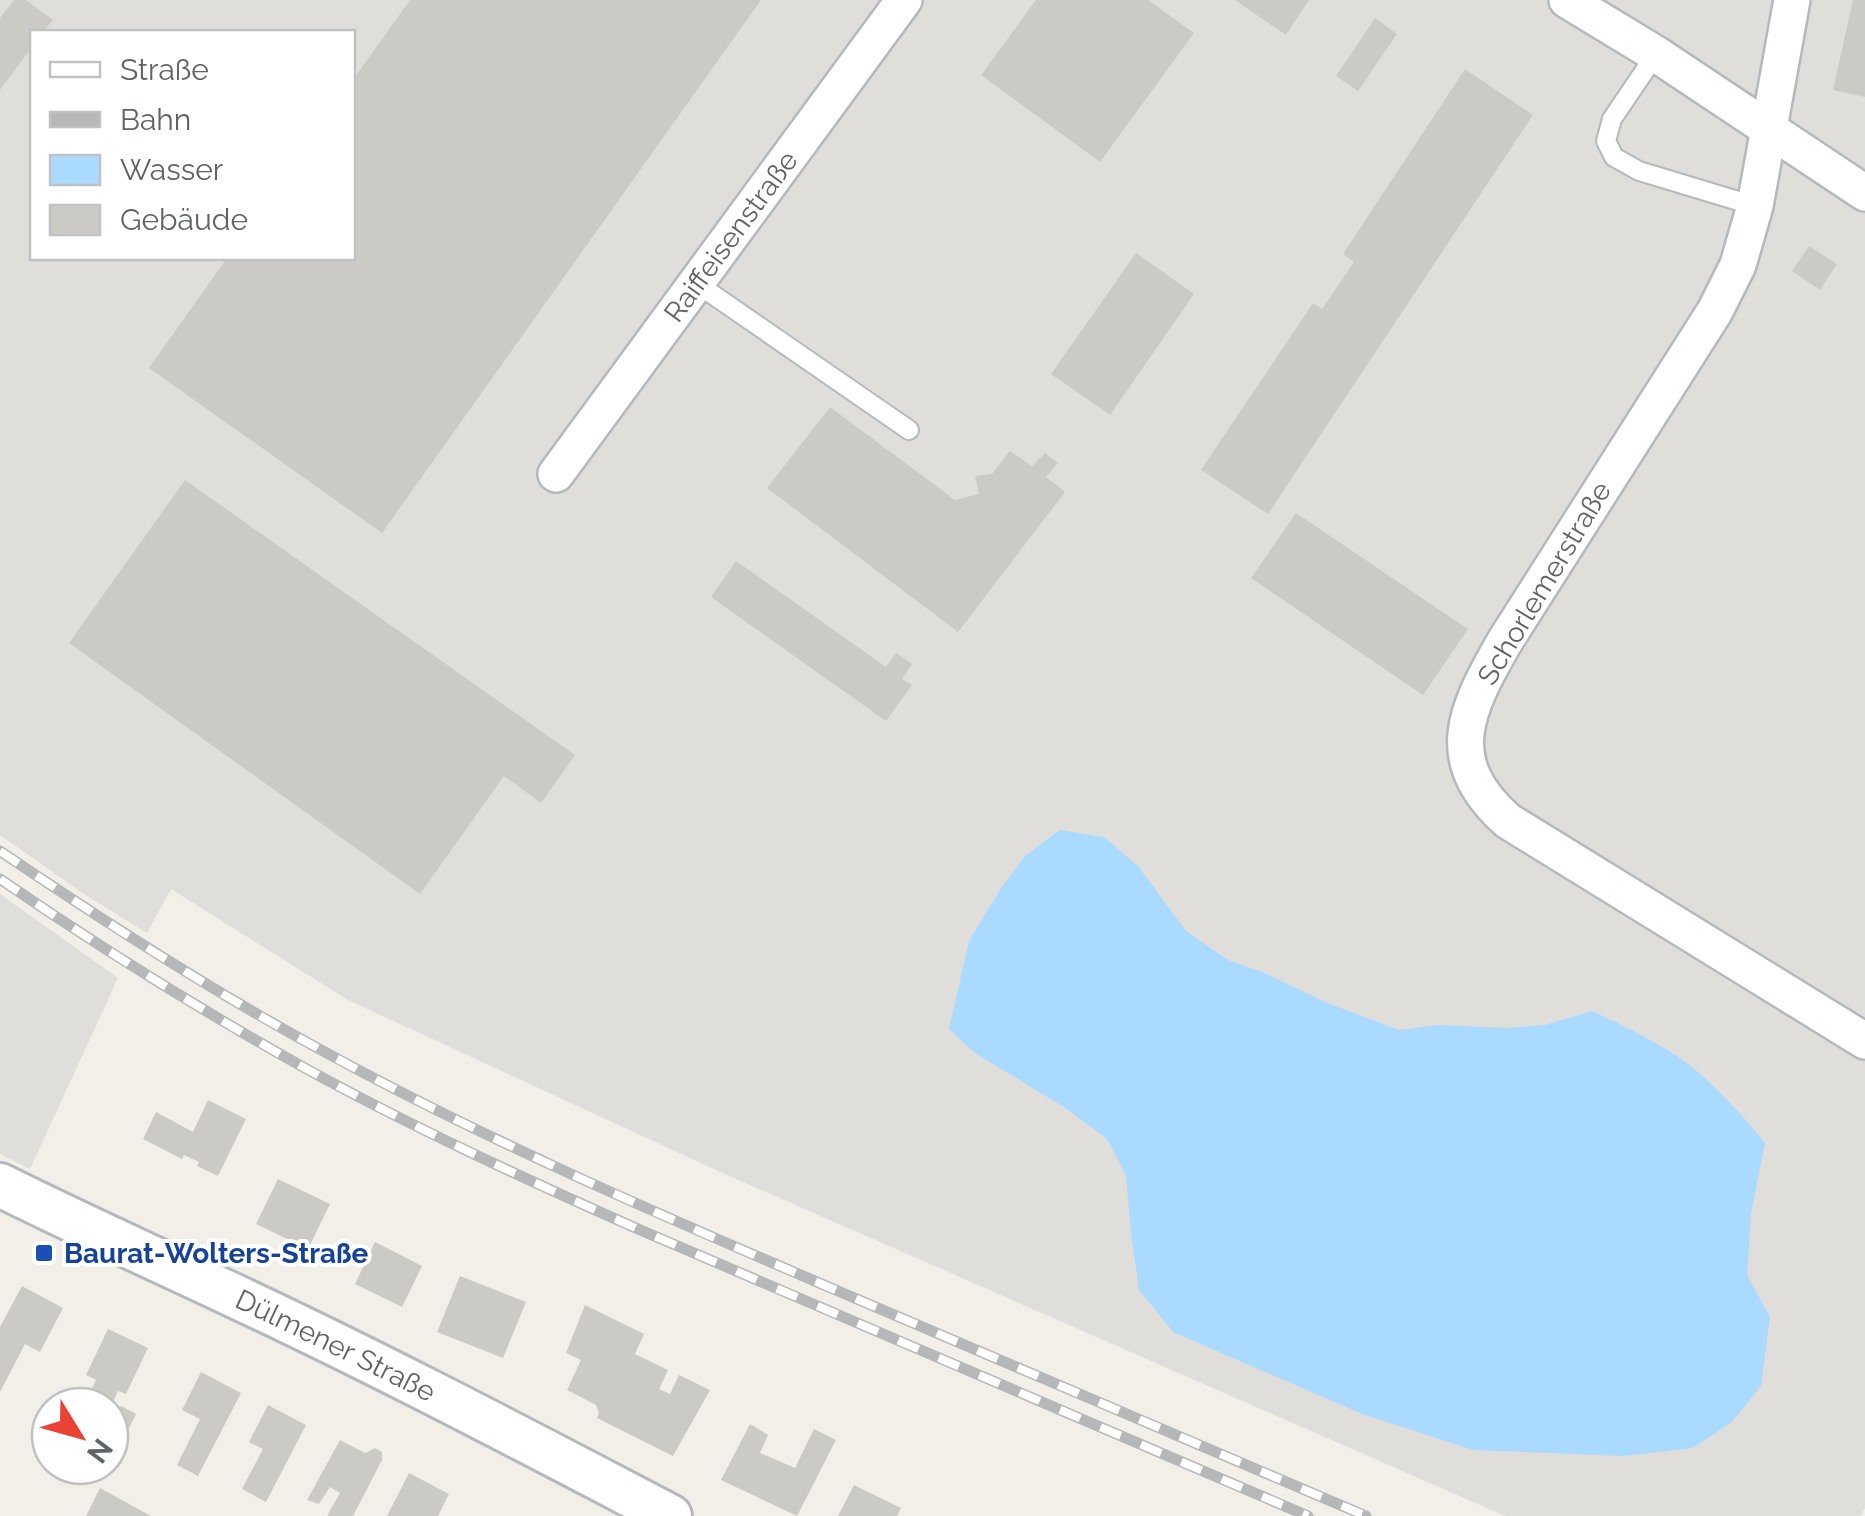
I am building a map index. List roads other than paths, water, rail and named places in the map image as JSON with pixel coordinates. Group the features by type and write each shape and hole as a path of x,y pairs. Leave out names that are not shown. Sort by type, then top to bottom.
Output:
{"street":[{"name":"Raiffeisenstraße","path":"556,474 904,0"},
{"path":"1567,0 1656,54 1865,193"},
{"name":"Schorlemerstraße","path":"1792,0 1755,206 1738,266 1715,311 1505,641 1480,685 1464,736 1469,768 1476,783 1508,821 1865,1041"},
{"name":"Dülmener Straße","path":"0,1185 241,1299 670,1516"}],"lane":[{"path":"1656,54 1612,120 1606,141 1614,157 1639,170 1755,206"},
{"path":"696,283 909,430"}],"water":[{"path":"1060,830 1104,837 1138,866 1186,931 1228,960 1325,1002 1399,1030 1438,1025 1545,1025 1592,1011 1654,1042 1699,1073 1765,1143 1751,1213 1747,1275 1770,1317 1761,1386 1732,1422 1693,1448 1623,1456 1473,1450 1362,1414 1173,1332 1139,1290 1126,1175 1107,1139 1064,1107 975,1053 949,1029 969,941 1026,855"}],"railway":[{"path":"0,851 232,999 439,1111 700,1231 1366,1516"},
{"path":"0,879 226,1023 303,1067 511,1172 1308,1516"}],"place":[{"name":"Baurat-Wolters-Straße","path":"44,1253"}]}
